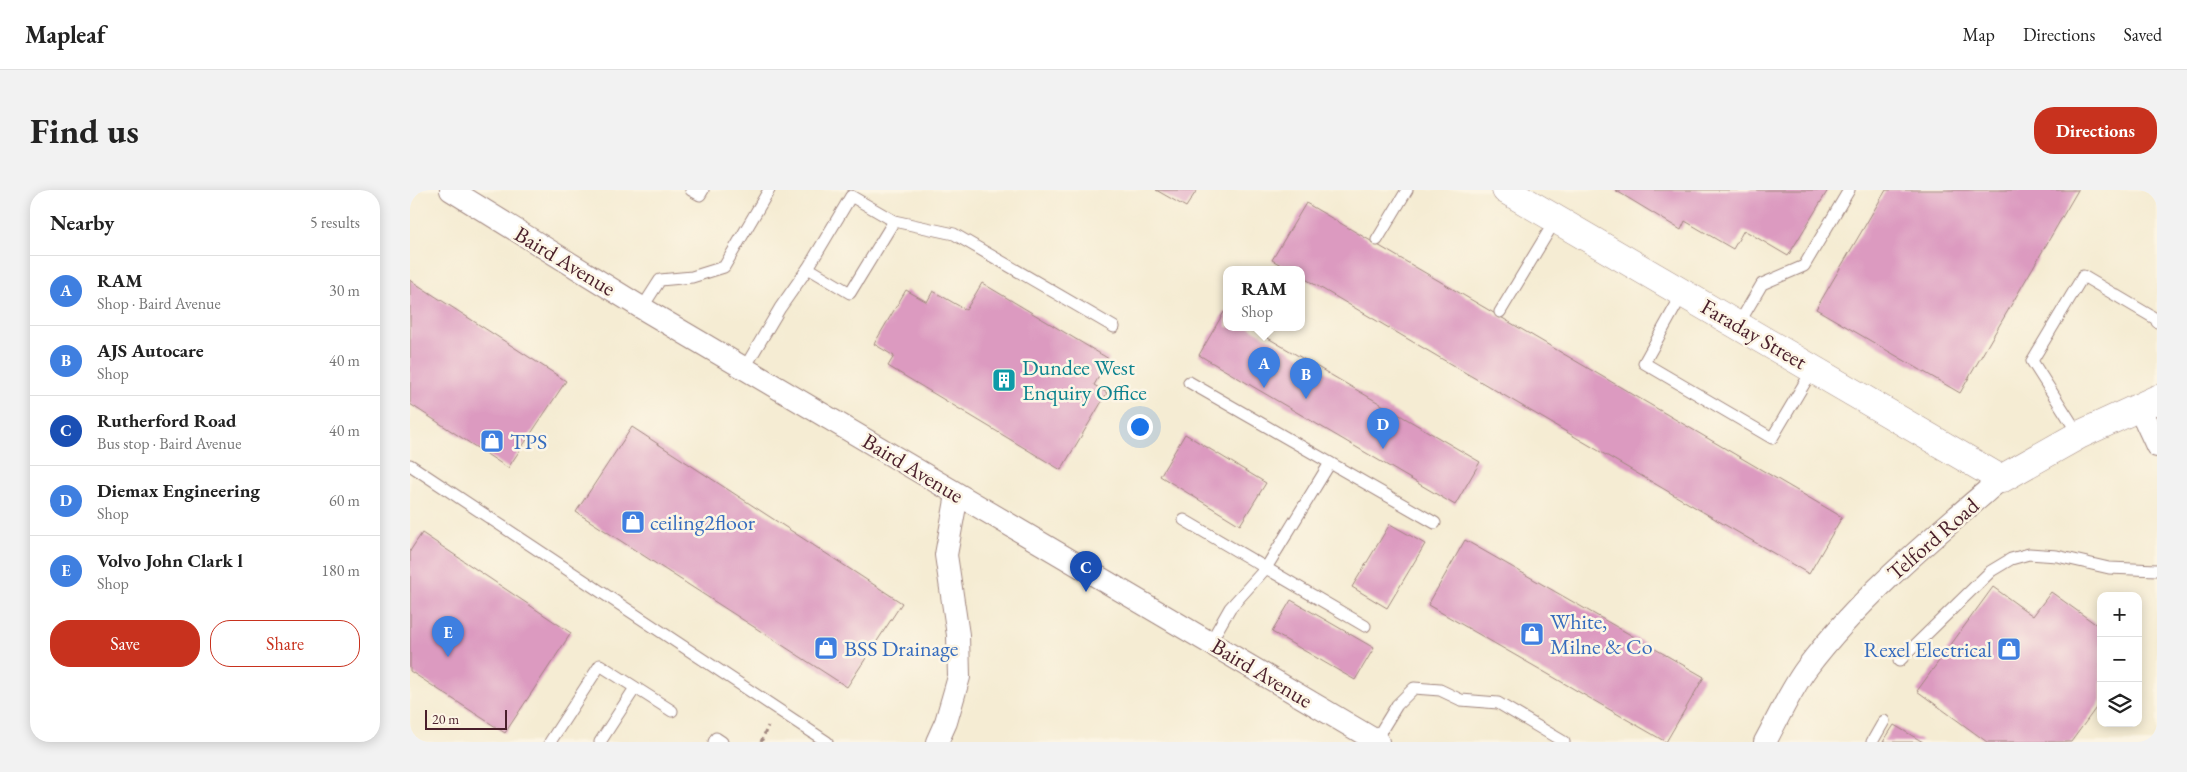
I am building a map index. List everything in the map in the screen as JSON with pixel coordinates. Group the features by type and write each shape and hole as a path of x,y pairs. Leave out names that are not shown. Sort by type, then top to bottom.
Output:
{"street":[{"name":"Baird Avenue","path":"451,190 744,369 1377,741"},
{"name":"Faraday Street","path":"1506,190 2001,479"},
{"name":"Telford Road","path":"1765,742 1805,671 1847,619 1898,567 2001,479 2078,435 2148,403"},
{"path":"2148,403 2157,446"},
{"path":"937,742 946,722 959,677 958,635 946,555 957,495"}],"lane":[{"path":"691,190 700,195 703,190"},
{"path":"642,308 660,280 692,277 724,266 769,190"},
{"path":"1376,240 1407,190"},
{"path":"1738,325 1762,284 1804,266 1849,190"},
{"path":"744,369 851,196 894,221 954,234 1114,327"},
{"path":"1500,312 1556,219"},
{"path":"808,268 850,293 894,221"},
{"path":"2078,435 2032,361 2083,276 2156,319 2157,322"},
{"path":"1683,293 1644,363 1772,438 1813,368"},
{"path":"1190,382 1435,523"},
{"path":"1210,643 1230,608 1266,568 1330,463"},
{"path":"410,465 827,742"},
{"path":"1184,520 1365,626"},
{"path":"1899,661 1992,571 2011,559 2029,554 2057,556 2109,568 2157,570"},
{"path":"550,742 600,665 672,711"},
{"path":"600,742 635,688"},
{"path":"1377,741 1397,705 1414,688 1440,690 1461,700 1498,703 1564,742"},
{"path":"1872,742 1884,721"},
{"path":"714,742 716,738 722,742"}],"building":[{"path":"1156,190 1197,190 1186,207"},
{"path":"1615,190 1828,190 1788,256 1744,230 1733,249 1685,221 1681,230"},
{"path":"1886,190 2078,190 1960,393 1816,309"},
{"path":"1306,203 1842,517 1809,574 1305,279 1305,266 1283,266 1272,260"},
{"path":"410,280 566,381 508,468 410,404"},
{"name":"Dundee West Enquiry Office","path":"982,283 1109,359 1094,385 1107,393 1061,470 888,366 894,356 874,344 906,290 927,302 933,291 966,310"},
{"path":"1223,314 1223,331 1256,331 1480,462 1455,505 1199,355"},
{"path":"632,427 902,603 847,687 576,512"},
{"path":"1185,434 1266,483 1240,525 1160,476"},
{"path":"1390,524 1425,544 1387,608 1352,587"},
{"path":"422,533 571,633 505,733 410,671 410,551"},
{"path":"1465,540 1704,677 1666,742 1428,605"},
{"path":"1993,587 2033,616 2051,592 2097,625 2097,706 2071,742 1987,742 1917,691"},
{"path":"1291,600 1374,648 1355,680 1272,632"},
{"path":"1894,725 1923,742 1883,742"}],"place":[{"name":"Dundee West Enquiry Office","path":"1004,380"},
{"name":"RAM","path":"1264,388"},
{"name":"AJS Autocare","path":"1306,399"},
{"name":"TPS","path":"492,441"},
{"name":"Diemax Engineering","path":"1383,449"},
{"name":"ceiling2floor","path":"633,522"},
{"name":"Rutherford Road","path":"1086,592"},
{"name":"White, Milne & Co","path":"1532,634"},
{"name":"BSS Drainage","path":"826,648"},
{"name":"Rexel Electrical","path":"2009,649"},
{"name":"Volvo John Clark l","path":"448,657"}]}
